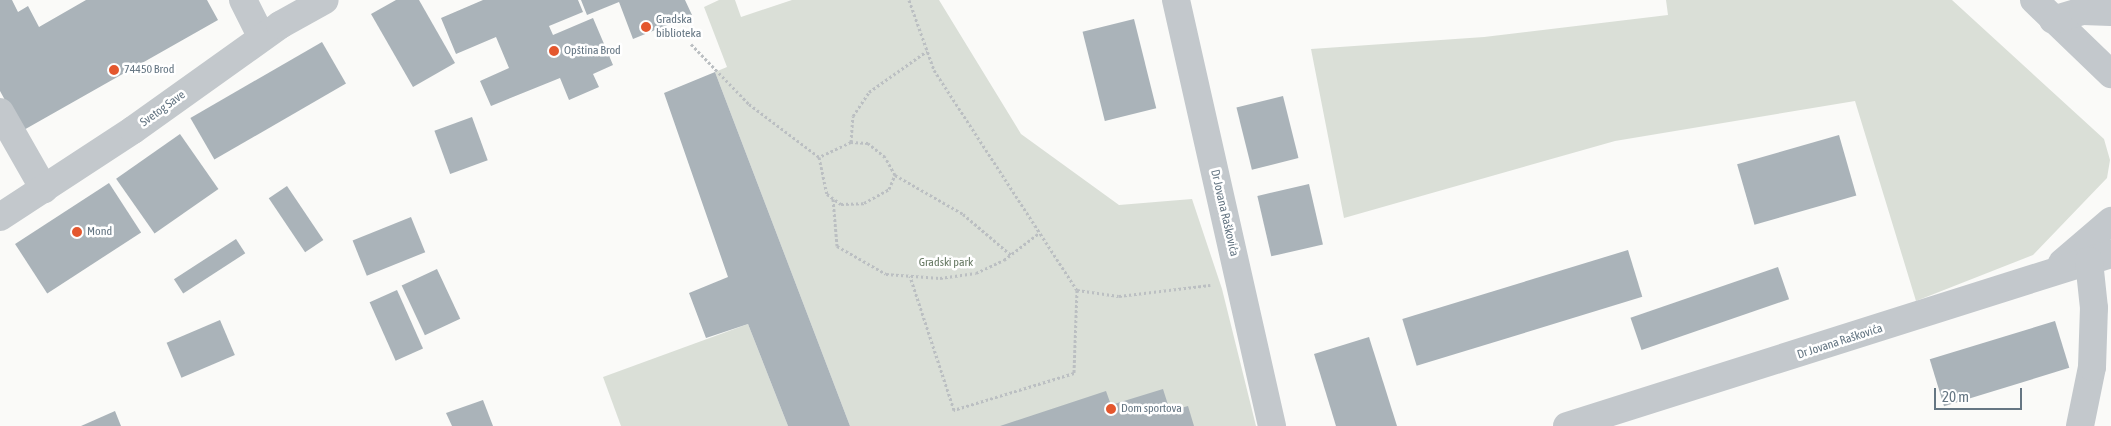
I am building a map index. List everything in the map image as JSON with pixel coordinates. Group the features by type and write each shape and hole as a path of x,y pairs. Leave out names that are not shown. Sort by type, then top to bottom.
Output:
{"street":[{"path":"243,0 262,38"},
{"name":"Svetog Save","path":"0,217 262,38 326,0"},
{"name":"Dr Jovana Raškovića","path":"1176,0 1272,426"},
{"path":"2034,0 2111,74"},
{"path":"2053,20 2084,11 2111,12"},
{"path":"0,112 44,188"},
{"path":"2049,273 2111,221"},
{"path":"2080,426 2092,367 2094,308 2100,258"},
{"name":"Dr Jovana Raškovića","path":"1567,426 1835,344 2100,258"}],"path":[{"path":"908,0 934,70 1077,290 1074,373 954,410 910,276"},
{"path":"690,44 749,104 819,157 821,179 833,199 840,204 864,203 889,189 896,175"},
{"path":"851,142 853,116 869,92 927,51"},
{"path":"819,157 851,142 868,143 885,157 896,175 962,214 1011,255"},
{"path":"833,199 837,246 886,274 940,278 976,272 1011,255 1039,233"},
{"path":"1077,290 1119,296 1240,281"}],"green space":[{"name":"Gradski park","path":"719,0 735,0 741,17 792,0 939,0 1021,134 1119,205 1192,199 1222,289 1256,426 850,426 715,72 727,67 704,7"},
{"path":"1666,0 1952,0 2104,139 2110,160 2107,178 2033,255 1916,301 1855,101 1615,141 1344,218 1311,49 1484,37 1668,15"},
{"path":"748,324 788,426 621,426 603,377"}],"building":[{"path":"0,0 12,0 18,12 28,6 39,27 86,0 207,0 218,20 22,131 0,91"},
{"path":"396,0 419,0 455,63 413,87 371,14"},
{"name":"Opština Brod","path":"483,0 578,0 583,12 549,26 553,35 593,18 613,65 593,74 599,87 569,100 560,78 491,106 480,81 509,68 496,37 456,54 441,18"},
{"name":"Gradska biblioteka","path":"581,0 685,0 692,15 633,39 619,2 587,15"},
{"path":"1134,19 1156,108 1105,121 1083,32"},
{"path":"322,42 346,84 214,160 190,118"},
{"path":"715,72 850,426 788,426 748,324 706,338 689,293 728,277 664,93"},
{"path":"1283,96 1298,158 1252,170 1236,108"},
{"path":"472,117 488,160 450,174 434,131"},
{"path":"180,134 218,189 155,234 116,179"},
{"path":"1839,135 1856,196 1754,225 1737,164"},
{"path":"109,183 141,232 47,293 15,244"},
{"path":"1309,184 1323,244 1271,256 1257,196"},
{"path":"287,186 323,240 305,252 269,198"},
{"path":"411,217 425,252 367,276 353,241"},
{"path":"236,239 245,253 183,294 174,279"},
{"path":"1628,250 1642,297 1417,366 1402,319"},
{"path":"1778,267 1789,299 1642,350 1630,318"},
{"path":"437,269 460,319 425,335 402,285"},
{"path":"397,290 423,348 396,361 370,302"},
{"path":"220,320 235,355 181,378 167,343"},
{"path":"2055,321 2069,368 1944,406 1930,359"},
{"path":"1369,337 1397,426 1336,426 1314,354"},
{"name":"Dom sportova","path":"1163,389 1170,411 1188,406 1194,426 1000,426 1106,391 1111,405"},
{"path":"483,400 493,426 452,426 446,413"},
{"path":"115,411 121,426 81,426"}],"place":[{"name":"Gradska biblioteka","path":"646,27"},
{"name":"Opština Brod","path":"554,51"},
{"name":"74450 Brod","path":"114,70"},
{"name":"Mond","path":"77,232"},
{"name":"Dom sportova","path":"1111,409"}]}
